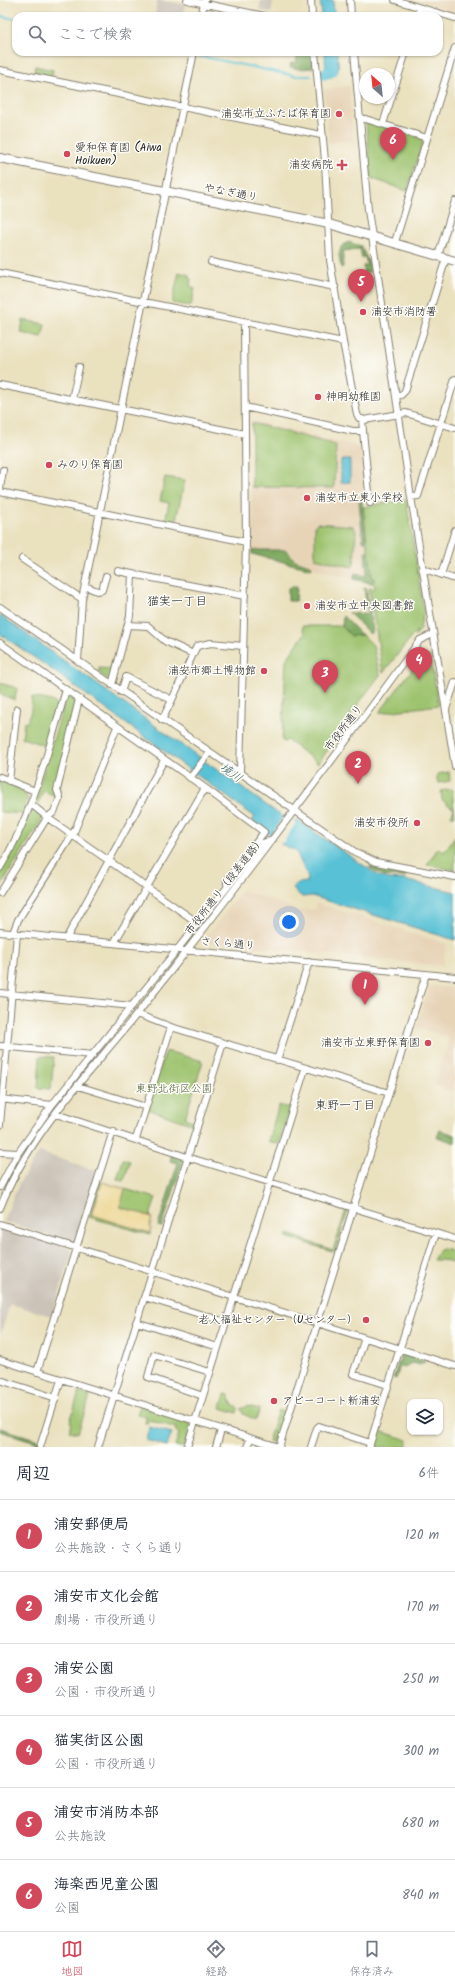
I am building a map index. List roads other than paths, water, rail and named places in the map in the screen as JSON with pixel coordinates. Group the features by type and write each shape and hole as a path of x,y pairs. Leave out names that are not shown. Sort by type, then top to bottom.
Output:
{"main road":[{"name":"やなぎ通り","path":"0,158 329,224 395,242 455,261"}],"street":[{"path":"187,0 204,2 247,12"},
{"path":"311,0 312,12"},
{"path":"350,0 351,12"},
{"path":"395,0 434,12"},
{"path":"202,12 204,2"},
{"path":"418,12 420,8"},
{"path":"443,15 455,18"},
{"path":"395,242 455,48"},
{"path":"78,661 82,599 193,56"},
{"path":"315,56 329,224 330,260 343,342 357,414 362,419 370,503"},
{"path":"354,56 371,235 411,497 424,569 433,634 455,766"},
{"path":"383,124 405,56"},
{"path":"0,70 321,135"},
{"path":"359,117 427,138"},
{"path":"438,256 455,201"},
{"path":"396,396 400,396 405,391 446,258"},
{"path":"211,262 335,287"},
{"path":"0,273 343,342"},
{"path":"240,772 246,542 244,323"},
{"path":"72,399 79,367"},
{"path":"411,497 418,496 455,380"},
{"path":"0,385 245,434"},
{"path":"245,406 353,431 363,431"},
{"path":"362,419 371,419 406,413 455,428"},
{"path":"0,489 4,470"},
{"path":"0,492 246,542"},
{"path":"441,574 455,530"},
{"path":"22,559 82,599"},
{"path":"424,569 455,579"},
{"path":"118,570 245,596"},
{"path":"112,685 130,616 132,574"},
{"path":"85,586 99,591 103,588 107,580"},
{"path":"0,607 162,720 208,755 240,772 366,858 376,862 455,877"},
{"path":"128,625 148,626 165,641 193,654"},
{"name":"市役所通り","path":"275,838 420,640 433,634"},
{"path":"0,643 164,760 192,776 205,788 264,832 227,881 227,887"},
{"path":"162,720 197,646 211,643 243,646"},
{"path":"121,692 126,677 172,700"},
{"path":"446,711 455,682"},
{"path":"0,868 12,848 36,791 66,690"},
{"path":"0,893 47,818 54,812 60,798 57,790 79,699"},
{"path":"9,781 17,709"},
{"path":"448,722 455,725"},
{"path":"0,1125 1,1099 12,994 15,934 18,920 74,832 117,727"},
{"path":"192,776 208,755"},
{"path":"66,939 164,760"},
{"path":"0,777 36,791"},
{"path":"114,943 205,788"},
{"path":"31,804 47,818 198,923"},
{"name":"市役所通り（段差道路）","path":"0,1186 18,1153 52,1105 263,843 275,838"},
{"name":"市役所通り（段差道路）","path":"0,1208 16,1174 38,1138 275,838"},
{"name":"さくら通り","path":"0,932 455,976"},
{"path":"277,1060 309,962"},
{"path":"0,1360 279,1447 426,974"},
{"path":"0,993 132,1006"},
{"path":"137,1014 171,1027 389,1093"},
{"path":"136,1139 171,1027"},
{"path":"98,1447 223,1043"},
{"path":"0,1046 93,1055"},
{"path":"187,1447 305,1068"},
{"path":"78,1086 146,1107"},
{"path":"1,1099 52,1105"},
{"path":"56,1114 188,1157 455,1239"},
{"path":"37,1372 112,1132"},
{"path":"0,1152 18,1153"},
{"path":"0,1224 455,1366"},
{"path":"310,1447 319,1426 369,1445 436,1233"},
{"path":"144,1297 226,1322"},
{"path":"136,1322 218,1347"},
{"path":"365,1338 353,1374 388,1385"},
{"path":"203,1396 148,1377 154,1354 210,1372"},
{"path":"0,1380 56,1398"},
{"path":"40,1447 61,1380"},
{"path":"216,1447 221,1430"},
{"path":"247,1447 250,1439"}],"water":[{"path":"320,0 333,0 334,12 322,12"},
{"path":"325,56 337,56 337,72 335,75 326,78"},
{"path":"341,460 350,460 350,482 341,483"},
{"path":"0,615 283,817 280,821 290,829 290,825 295,820 300,822 379,876 389,879 404,880 455,892 455,940 312,896 302,897 292,888 298,883 307,882 308,878 296,851 281,844 285,838 274,830 271,835 252,820 255,817 0,634"},
{"path":"149,1427 172,1433 167,1446 146,1440"}],"waterway":[{"path":"0,16 12,18"},
{"path":"198,56 296,76 311,76"},
{"path":"324,74 332,71 331,56"}],"place":[{"name":"浦安市立ふたば保育園","path":"339,114"},
{"name":"愛和保育園 (Aiwa Hoikuen)","path":"67,154"},
{"name":"海楽西児童公園","path":"393,160"},
{"name":"浦安病院","path":"342,165"},
{"name":"浦安市消防本部","path":"361,302"},
{"name":"浦安市消防署","path":"363,312"},
{"name":"神明幼稚園","path":"318,397"},
{"name":"みのり保育園","path":"49,465"},
{"name":"浦安市立東小学校","path":"307,498"},
{"name":"浦安市立中央図書館","path":"307,606"},
{"name":"浦安市郷土博物館","path":"264,671"},
{"name":"猫実街区公園","path":"419,680"},
{"name":"浦安公園","path":"325,693"},
{"name":"浦安市文化会館","path":"358,784"},
{"name":"浦安市役所","path":"417,823"},
{"name":"浦安郵便局","path":"365,1005"},
{"name":"浦安市立東野保育園","path":"428,1043"},
{"name":"老人福祉センター（Uセンター）","path":"366,1320"},
{"name":"アビーコート新浦安","path":"274,1401"}],"district":[{"name":"猫実一丁目","path":"177,601"},
{"name":"東野一丁目","path":"345,1105"}],"water label":[{"name":"境川","path":"231,773"}],"park label":[{"name":"東野北街区公園","path":"174,1089"}]}
